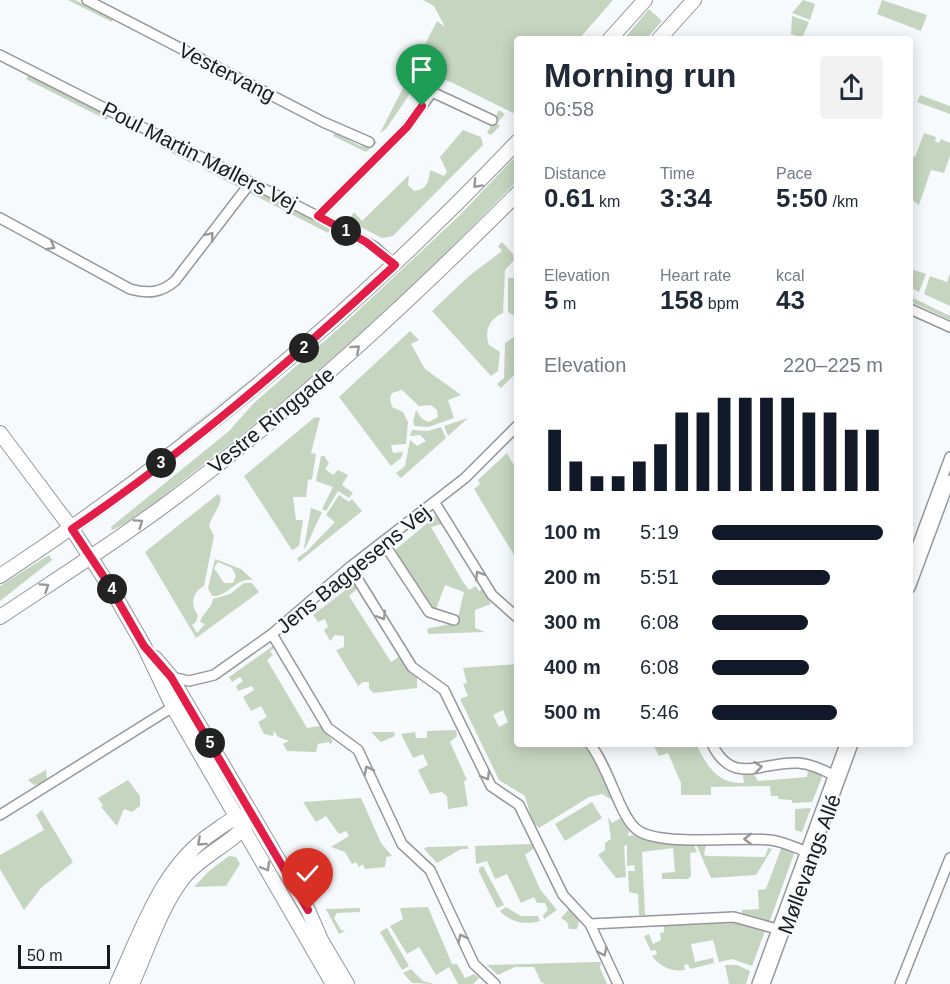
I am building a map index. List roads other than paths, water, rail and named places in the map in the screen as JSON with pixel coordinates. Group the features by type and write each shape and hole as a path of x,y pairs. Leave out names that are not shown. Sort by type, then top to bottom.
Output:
{"street":[{"name":"Vestervang","path":"87,0 323,122 369,142"},
{"path":"613,36 645,0"},
{"path":"662,36 694,0"},
{"name":"Poul Martin Møllers Vej","path":"0,55 318,216 366,242 395,265"},
{"path":"318,216 407,127 432,92 492,120"},
{"name":"Vestre Ringgade","path":"0,576 72,529 244,398 311,343 395,265 514,145"},
{"path":"0,218 130,289 152,293 162,290 175,280 251,182"},
{"name":"Vestre Ringgade","path":"0,617 168,502 303,395 420,290 514,197"},
{"path":"913,310 950,327"},
{"path":"0,433 91,556 179,704 252,816 308,910 321,940 347,984"},
{"name":"Jens Baggesens Vej","path":"171,677 189,681 206,679 272,634 350,567 465,478 514,433"},
{"path":"913,557 950,457"},
{"path":"913,580 950,480"},
{"path":"435,502 492,595 514,614"},
{"path":"383,542 429,612 454,620"},
{"path":"350,567 412,667 444,690 491,786 519,805 563,895 590,924 618,984"},
{"path":"272,634 328,728 358,750 402,844 430,870 474,964 495,984"},
{"path":"144,646 171,677 179,704 240,823 333,984"},
{"path":"0,814 179,704"},
{"path":"592,747 600,757 633,826 643,835 662,838 774,840 805,851"},
{"path":"714,747 719,758 729,767 741,770 797,763 813,765 833,775"},
{"name":"Møllevangs Allé","path":"757,984 844,747"},
{"name":"Møllevangs Allé","path":"765,984 852,747"},
{"path":"117,984 167,877 209,835 252,816"},
{"path":"132,984 184,877 240,823"},
{"path":"900,984 949,862"},
{"path":"590,924 734,917 777,929"}]}
